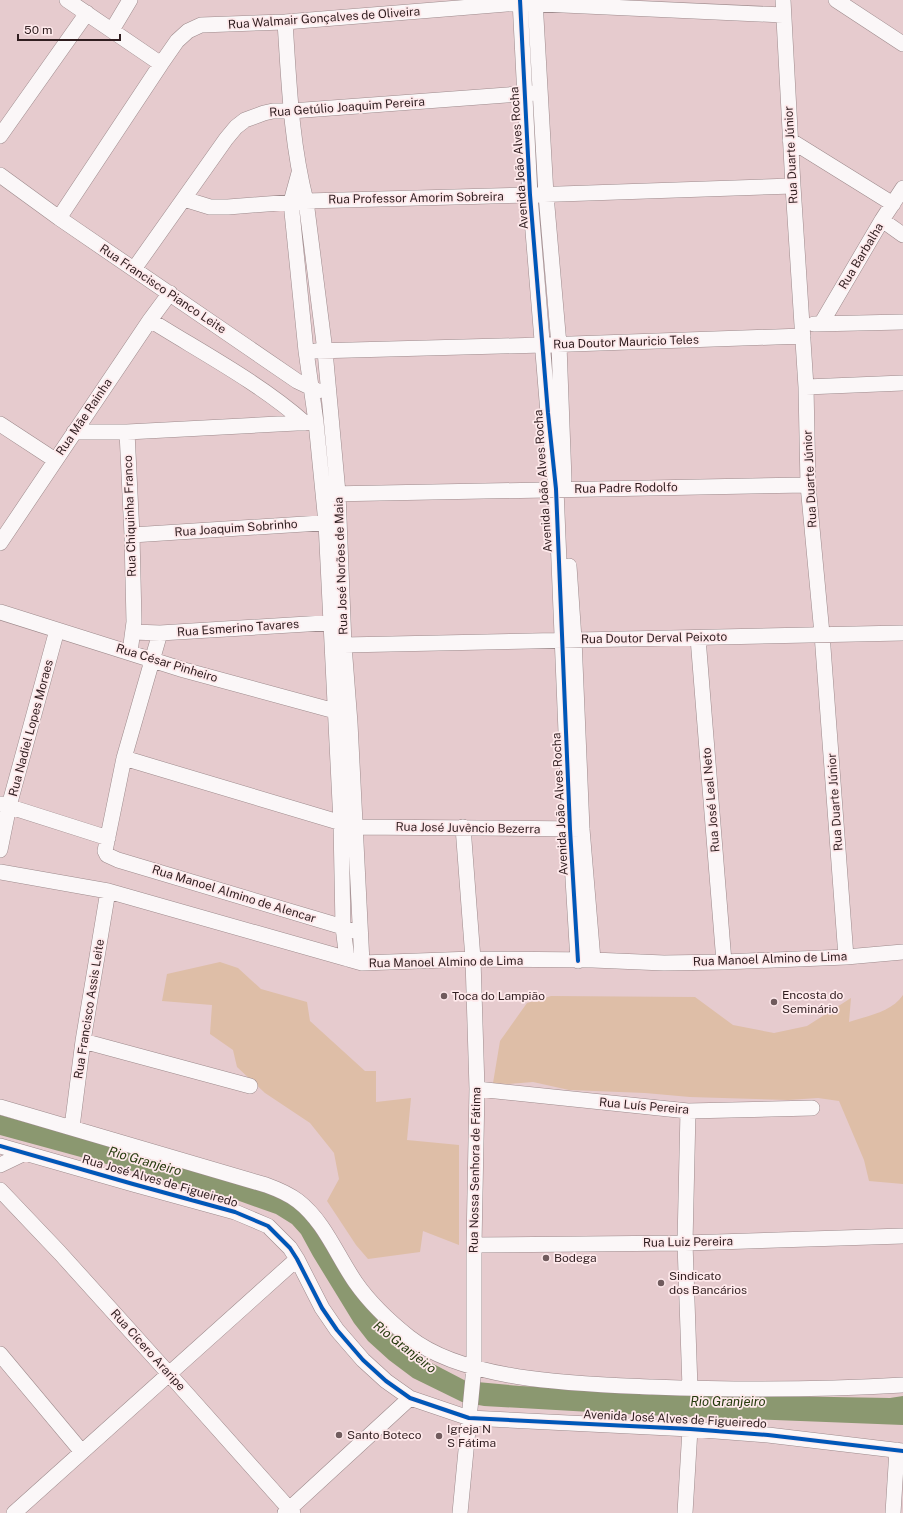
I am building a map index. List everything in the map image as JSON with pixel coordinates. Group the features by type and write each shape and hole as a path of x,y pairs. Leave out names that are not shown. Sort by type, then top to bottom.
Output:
{"street":[{"path":"67,0 161,64"},
{"path":"112,30 130,0"},
{"name":"Rua Duarte Júnior","path":"783,0 790,140 806,387 808,485 822,634 846,957"},
{"path":"836,0 903,44"},
{"name":"Rua Walmair Gonçalves de Oliveira","path":"59,218 177,41 188,31 201,25 285,22 528,2 783,15"},
{"name":"Avenida João Alves Rocha","path":"528,2 540,92 546,195 559,344 555,413"},
{"name":"Avenida João Alves Rocha","path":"528,2 524,93 530,195 543,345 555,413 568,640 576,829 586,960"},
{"path":"0,136 87,13"},
{"name":"Rua José Norões de Maia","path":"285,22 291,111 299,172 306,201 330,395 330,494 338,646 335,711 362,963"},
{"name":"Rua Getúlio Joaquim Pereira","path":"134,269 226,138 245,120 268,112 540,92"},
{"path":"790,140 893,204"},
{"name":"Rua José Norões de Maia","path":"299,172 291,202 311,389 311,422 330,494"},
{"name":"Rua Francisco Pianco Leite","path":"0,175 59,218 297,381 311,389 330,395"},
{"name":"Rua Professor Amorim Sobreira","path":"184,199 210,207 228,207 306,201 546,195 793,186"},
{"name":"Rua Barbalha","path":"821,324 882,220 903,188"},
{"path":"882,220 903,235"},
{"path":"538,279 553,280"},
{"name":"Rua Mãe Rainha","path":"0,543 150,320 170,293"},
{"path":"150,320 311,422"},
{"name":"Rua Doutor Mauricio Teles","path":"306,351 543,345 802,330 821,324 903,322"},
{"path":"806,387 903,383"},
{"path":"74,432 127,432 311,422"},
{"path":"0,424 55,460"},
{"name":"Rua Chiquinha Franco","path":"127,432 132,535 133,632 130,652"},
{"name":"Rua Padre Rodolfo","path":"330,494 808,485"},
{"name":"Rua Joaquim Sobrinho","path":"132,535 332,522"},
{"name":"Rua César Pinheiro","path":"0,612 152,660 335,711"},
{"name":"Rua Esmerino Tavares","path":"133,632 160,633 337,622"},
{"name":"Rua Nadiel Lopes Moraes","path":"0,850 5,805 57,630"},
{"path":"5,805 108,838 124,758 160,633"},
{"name":"Rua Doutor Derval Peixoto","path":"338,646 903,633"},
{"name":"Rua José Leal Neto","path":"698,638 724,962"},
{"name":"Rua José Norões de Maia","path":"338,646 350,723 344,927 347,959"},
{"path":"124,758 348,825"},
{"name":"Rua José Juvêncio Bezerra","path":"348,825 576,829"},
{"name":"Rua Nossa Senhora de Fátima","path":"460,1513 474,1372 474,1245 477,1089 473,959 463,828"},
{"name":"Rua Manoel Almino de Alencar","path":"108,838 105,851 107,855 344,927 360,936"},
{"name":"Rua Manoel Almino de Lima","path":"0,872 108,891 362,963 473,959 586,960 664,963 724,962 846,957 903,952"},
{"name":"Rua Francisco Assis Leite","path":"72,1127 83,1041 108,891"},
{"path":"83,1041 250,1086"},
{"name":"Rua Luís Pereira","path":"477,1089 688,1111 812,1108"},
{"path":"0,1107 266,1185 286,1194 298,1201 314,1217 356,1283 375,1306 392,1323 410,1338 428,1349 474,1372 602,1385 690,1388 841,1388 903,1385"},
{"path":"688,1111 685,1243 690,1388"},
{"name":"Rua José Alves de Figueiredo","path":"0,1146 242,1215 268,1226 290,1248 322,1308 344,1339 363,1360 386,1381 410,1398 469,1414"},
{"path":"0,1165 25,1153"},
{"name":"Rua Cícero Araripe","path":"0,1190 60,1253 170,1375 289,1512"},
{"name":"Rua Luiz Pereira","path":"474,1245 685,1243 903,1236"},
{"path":"14,1513 170,1375 297,1259"},
{"path":"0,1354 82,1452"},
{"path":"289,1512 410,1398"},
{"name":"Avenida José Alves de Figueiredo","path":"469,1414 776,1436 900,1451"},
{"path":"685,1513 690,1429"},
{"path":"892,1513 900,1451"}],"shaded area":[{"path":"220,962 238,968 261,989 307,1002 310,1021 365,1071 376,1071 376,1102 411,1098 407,1140 459,1145 459,1245 423,1231 420,1252 368,1259 356,1245 327,1201 339,1179 334,1153 310,1123 265,1093 237,1067 233,1050 210,1034 212,1005 162,1001 167,974"},
{"path":"903,995 903,1184 869,1181 864,1160 839,1101 818,1098 788,1100 690,1097 645,1093 569,1090 533,1082 507,1084 493,1083 500,1041 527,1003 551,996 695,997 733,1025 774,1033 807,1026 851,998 849,1022 879,1013 892,1006"}],"water":[{"name":"Rio Granjeiro","path":"0,1115 267,1191 297,1206 316,1225 358,1298 384,1327 420,1357 466,1381 520,1386 710,1395 890,1398 903,1396 903,1425 643,1415 484,1406 462,1402 413,1378 389,1360 368,1341 354,1323 301,1234 292,1224 276,1214 231,1198 0,1135"}],"cycle path":[{"path":"520,0 530,195 548,413 556,489 570,829 578,961"},
{"path":"0,1146 235,1212 268,1226 290,1248 322,1308 337,1330 363,1360 386,1381 410,1398 469,1418 690,1429 768,1435 903,1451"}],"place":[{"name":"Toca do Lampião","path":"444,996"},
{"name":"Encosta do Seminário","path":"774,1002"},
{"name":"Bodega","path":"546,1258"},
{"name":"Sindicato dos Bancários","path":"661,1283"},
{"name":"Santo Boteco","path":"339,1435"},
{"name":"Igreja N S Fátima","path":"439,1436"}]}
